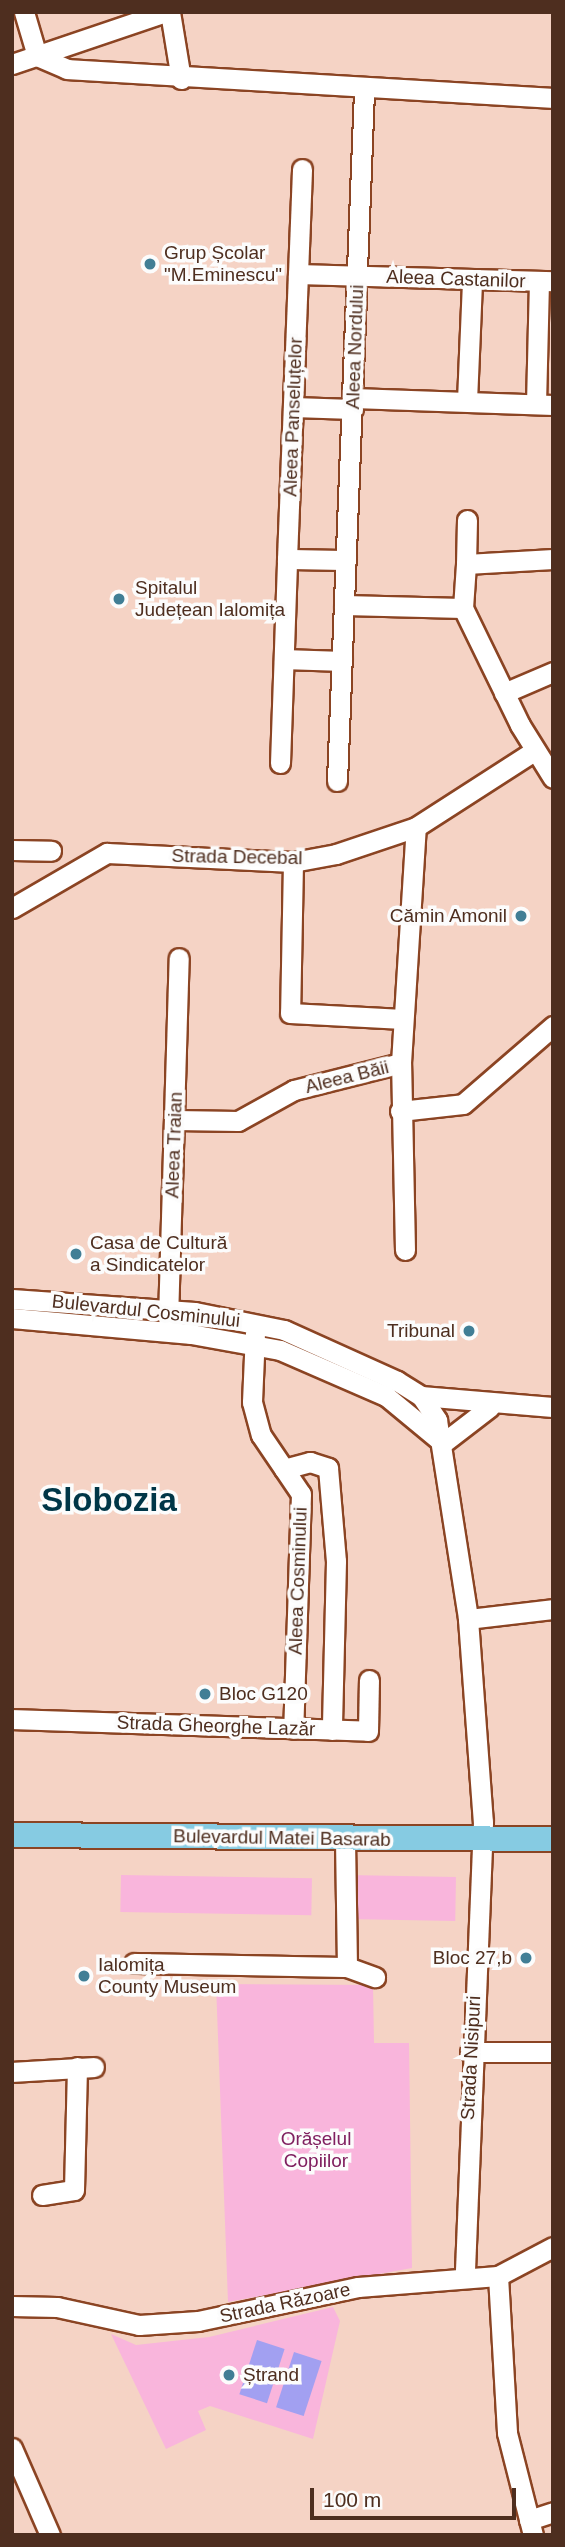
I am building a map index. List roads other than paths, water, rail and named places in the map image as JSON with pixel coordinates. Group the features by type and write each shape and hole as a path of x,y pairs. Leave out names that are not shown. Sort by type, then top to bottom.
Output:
{"main road":[{"name":"Bulevardul Matei Basarab","path":"12,1835 345,1840 553,1839"}],"street":[{"path":"23,12 37,56 67,69 364,90 553,98"},
{"path":"12,64 168,12 181,79"},
{"name":"Aleea Nordului","path":"337,781 359,276 364,90"},
{"name":"Aleea Panseluțelor","path":"280,763 302,169"},
{"path":"298,274 359,276"},
{"name":"Aleea Castanilor","path":"359,276 546,281"},
{"path":"467,401 472,280"},
{"path":"293,407 467,401 544,404 546,281"},
{"path":"467,520 463,608 534,751 553,778"},
{"path":"287,559 346,560"},
{"path":"466,564 553,559"},
{"path":"344,605 463,608"},
{"path":"284,659 342,661"},
{"path":"504,693 553,672"},
{"name":"Strada Decebal","path":"12,908 107,853 293,862 416,827 534,751"},
{"name":"Aleea Băii","path":"405,1250 401,1063 416,827"},
{"path":"12,850 51,851"},
{"path":"293,862 290,1013 403,1019"},
{"name":"Aleea Traian","path":"167,1331 179,958"},
{"path":"400,1111 463,1104 553,1026"},
{"name":"Aleea Băii","path":"175,1120 238,1121 294,1090 401,1063"},
{"name":"Bulevardul Cosminului","path":"12,1298 168,1309 255,1322 335,1349 421,1396 490,1407 553,1407"},
{"name":"Bulevardul Cosminului","path":"12,1318 167,1331 254,1343 351,1377 406,1410 443,1443"},
{"name":"Aleea Cosminului","path":"255,1322 252,1402 261,1435 301,1494 293,1729"},
{"path":"421,1396 443,1443 468,1619 483,1839"},
{"path":"443,1443 490,1407"},
{"path":"284,1469 310,1462 328,1468 335,1561 332,1730"},
{"path":"468,1619 553,1609"},
{"name":"Strada Gheorghe Lazăr","path":"12,1719 368,1731 369,1680"},
{"name":"Strada Nisipuri","path":"465,2277 470,2052 483,1839"},
{"path":"345,1840 347,1967"},
{"path":"134,1963 347,1967 374,1977"},
{"path":"470,2052 553,2052"},
{"path":"12,2072 85,2067 74,2190 42,2195"},
{"name":"Strada Răzoare","path":"12,2306 57,2307 139,2325 198,2321 369,2285 498,2276 553,2247"},
{"path":"498,2276 507,2433 531,2527 553,2512"},
{"path":"12,2448 50,2535"}],"place":[{"name":"Grup Școlar \"M.Eminescu\"","path":"150,264"},
{"name":"Spitalul Județean Ialomița","path":"119,599"},
{"name":"Cămin Amonil","path":"521,916"},
{"name":"Casa de Cultură a Sindicatelor","path":"76,1254"},
{"name":"Tribunal","path":"469,1331"},
{"name":"Bloc G120","path":"205,1694"},
{"name":"Bloc 27,b","path":"526,1958"},
{"name":"Ialomița County Museum","path":"84,1976"},
{"name":"Ștrand","path":"229,2375"}],"district":[{"name":"Slobozia","path":"109,1500"}],"park label":[{"name":"Orășelul Copiilor","path":"316,2150"}]}
